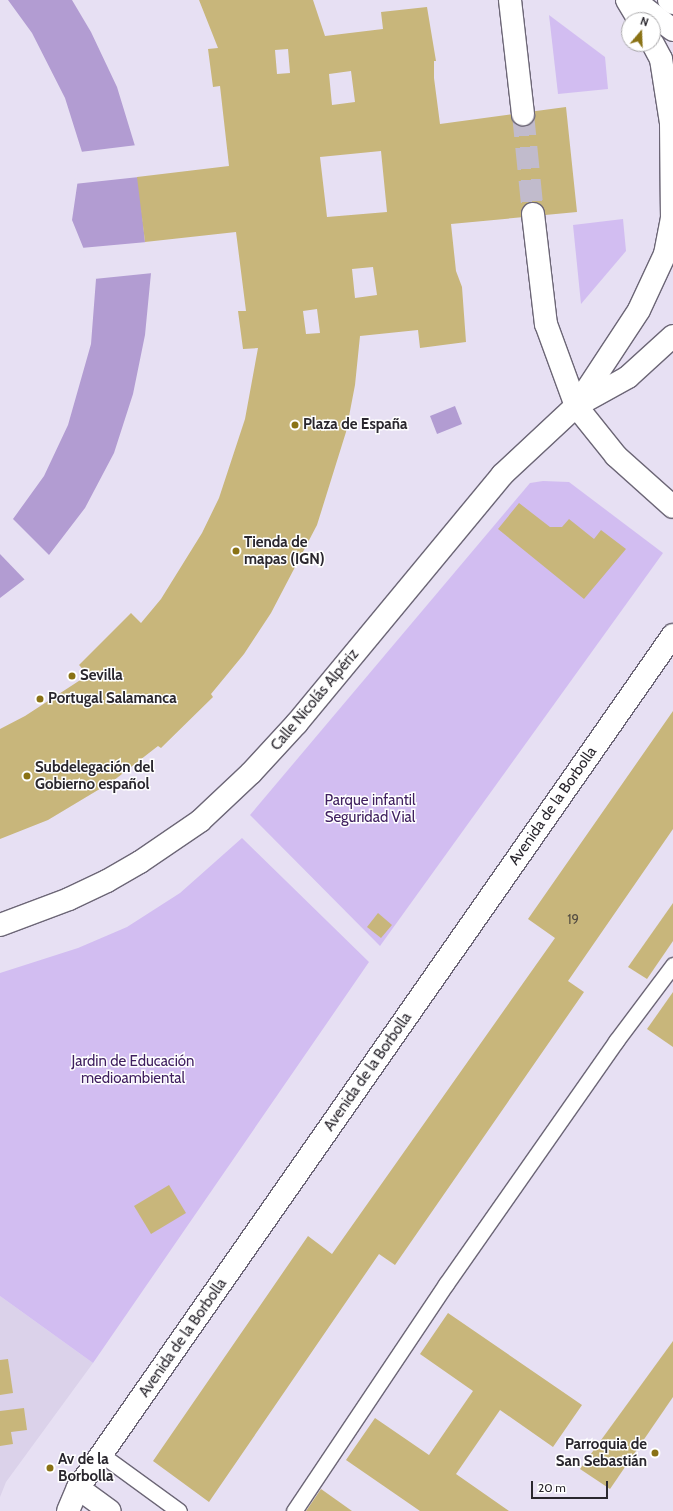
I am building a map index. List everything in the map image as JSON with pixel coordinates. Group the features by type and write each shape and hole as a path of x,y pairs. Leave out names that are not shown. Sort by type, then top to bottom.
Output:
{"street":[{"path":"510,0 523,114"},
{"path":"627,0 634,12"},
{"path":"634,0 673,30"},
{"path":"669,0 673,3"},
{"path":"576,406 639,310 665,254 672,219 672,120 661,60 657,52"},
{"path":"534,214 546,324 576,406 616,456 673,507"},
{"path":"576,406 628,377 673,336"},
{"name":"Calle Nicolás Alpériz","path":"0,925 69,899 127,870 194,826 222,802 297,723 502,475 576,406"},
{"name":"Avenida de la Borbolla","path":"68,1511 78,1488 673,635"},
{"path":"78,1488 110,1511"}],"lane":[{"path":"294,1511 446,1284 616,1041 673,965"},
{"path":"102,1455 180,1511"}],"shaded area":[{"path":"8,0 72,0 91,32 117,87 135,146 145,242 151,273 145,335 133,394 114,453 85,508 49,555 25,579 0,598 0,530 13,519 44,476 68,425 91,344 96,279 72,220 82,152 65,98 32,33"},
{"path":"455,406 462,424 437,434 430,416"},
{"path":"0,1296 93,1363 6,1482 0,1497"}],"green space":[{"path":"549,15 605,57 608,89 558,94"},
{"path":"623,219 626,251 581,304 573,225"},
{"name":"Parque infantil Seguridad Vial","path":"543,481 569,482 663,553 380,946 250,815 530,483"},
{"name":"Jardin de Educación medioambiental","path":"242,838 369,962 93,1363 0,1296 0,973 78,948 127,927 180,893"}],"pier":[{"path":"137,145 139,177 74,184 80,152"},
{"path":"147,242 153,273 94,279 81,248"},
{"path":"11,517 50,556 26,581 0,554 0,527"}],"building":[{"name":"Plaza de España","path":"199,0 313,0 325,36 383,29 381,12 427,7 436,61 434,61 434,78 440,124 566,107 577,212 451,224 456,271 462,287 466,342 420,348 418,330 360,336 355,385 346,432 317,525 271,613 244,654 211,694 213,697 161,748 158,746 113,781 48,820 0,839 0,729 25,716 88,675 79,665 131,613 141,623 161,599 202,533 219,498 245,419 258,348 243,349 238,311 246,311 236,232 145,242 137,177 229,166 220,86 213,87 208,49 218,48","holes":["288,49 290,73 277,74 275,50","351,71 355,102 332,105 329,74","381,151 387,212 327,217 320,157","373,267 377,295 355,298 352,269","317,309 320,333 306,334 303,311"]},
{"path":"519,503 550,527 562,527 569,519 594,539 601,530 626,549 584,599 498,529"},
{"path":"673,711 673,829 568,981 584,992 395,1265 379,1254 209,1502 153,1461 308,1236 332,1254 555,938 528,919"},
{"path":"673,903 673,941 647,979 628,967"},
{"path":"378,913 392,925 381,938 367,927"},
{"path":"673,992 673,1047 647,1029"},
{"path":"169,1185 186,1213 151,1234 134,1206"},
{"path":"448,1313 582,1405 553,1447 500,1410 456,1474 509,1511 420,1511 346,1460 375,1418 429,1455 473,1391 420,1354"},
{"path":"673,1341 673,1397 610,1489 580,1469"},
{"path":"8,1359 13,1393 0,1395 0,1360"},
{"path":"24,1408 27,1430 11,1432 13,1444 0,1446 0,1411"},
{"path":"321,1489 352,1511 306,1511"}],"tunnel":[{"path":"523,114 533,214"}],"place":[{"name":"Plaza de España","path":"295,425"},
{"name":"Tienda de mapas (IGN)","path":"236,551"},
{"name":"Sevilla","path":"72,676"},
{"name":"Portugal Salamanca","path":"40,699"},
{"name":"Subdelegación del Gobierno español","path":"27,776"},
{"name":"Parroquia de San Sebastián","path":"655,1453"},
{"name":"Av de la Borbolla","path":"50,1468"}]}
